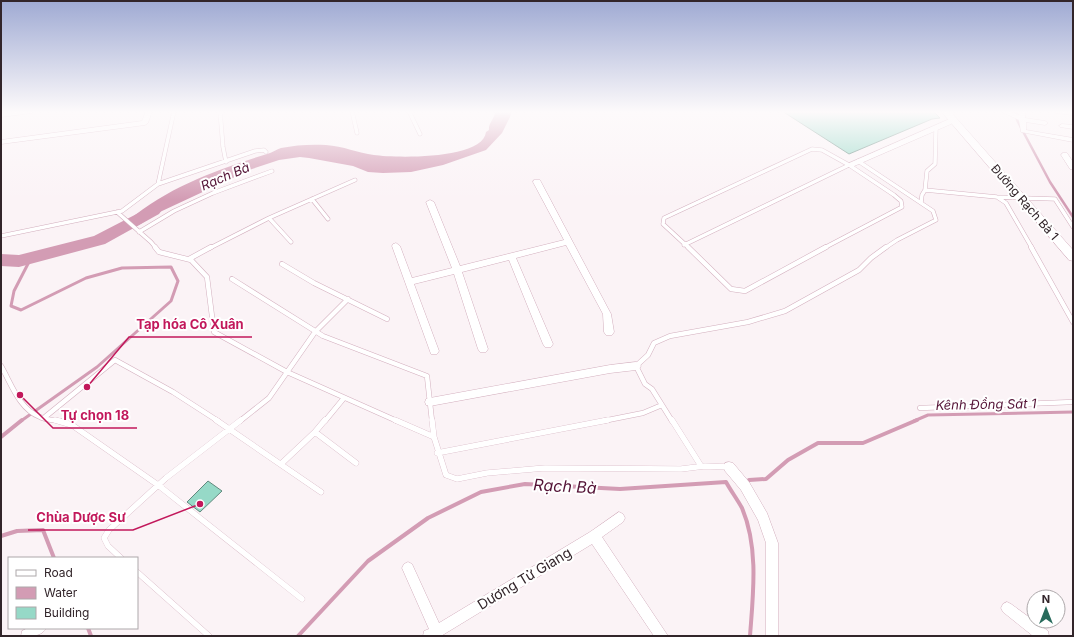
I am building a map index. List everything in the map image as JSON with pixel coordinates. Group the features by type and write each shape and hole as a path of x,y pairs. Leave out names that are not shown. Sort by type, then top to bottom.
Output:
{"street":[{"path":"849,165 906,141"},
{"name":"Đường Rạch Bà 1","path":"971,141 1073,257"},
{"path":"1065,155 1073,167"},
{"path":"537,182 607,314 609,332"},
{"path":"430,202 456,270 483,349"},
{"path":"410,282 568,242"},
{"path":"396,246 434,351"},
{"path":"511,256 548,344"},
{"path":"430,402 610,369 636,366"},
{"path":"729,467 745,486 763,517 772,544 772,636"},
{"name":"Dương Tử Giang","path":"432,634 594,536 619,518"},
{"path":"594,536 662,636"},
{"path":"408,568 432,634"},
{"path":"1007,608 1043,636"},
{"path":"27,636 38,629"}],"lane":[{"path":"158,184 167,141"},
{"path":"222,141 226,162"},
{"path":"921,203 922,195 925,190 927,171 935,164 936,141"},
{"path":"812,149 822,150 849,165 894,195 901,201 902,207 745,291 731,289 663,224 664,218 812,149"},
{"path":"1,236 122,211 158,184 255,151 264,150 266,152"},
{"path":"702,466 652,389 645,384 636,366 648,355 654,343 661,339 768,317 790,308 859,270 871,258 898,240 936,220 933,211 858,161"},
{"path":"684,245 849,165"},
{"path":"137,230 222,189 272,171"},
{"path":"189,259 269,218 355,180"},
{"path":"925,190 997,197 1055,199 1073,227"},
{"path":"997,197 1006,203 1073,322"},
{"path":"312,199 328,220"},
{"path":"117,212 151,242 159,252 189,259 207,277 214,332 287,372 434,437"},
{"path":"269,218 291,242"},
{"path":"282,264 314,283 387,319"},
{"path":"232,279 315,332 427,376 434,437 438,453 446,474 457,479 465,479 486,473 545,468 681,469 702,466 729,467"},
{"path":"120,557 108,546 104,538 109,530 158,485 269,398 276,391 287,372 315,332 348,299"},
{"path":"42,417 115,360 172,392 230,429 321,492"},
{"path":"1,366 14,392 26,407 42,417 72,425 158,485 302,599"},
{"path":"281,464 315,432 344,398"},
{"path":"920,408 1073,402"},
{"path":"438,453 512,437 643,413 662,405"},
{"path":"315,432 356,463"},
{"path":"138,573 209,636"}],"water":[{"path":"481,141 495,141 486,150 443,165 411,172 368,172 353,166 300,157 279,160 252,169 147,218 147,220 137,226 129,220 160,198 195,180 281,148 304,145 326,145 374,155 400,157 437,155 455,152 470,148"}],"building":[{"path":"828,141 880,141 849,154"},
{"path":"208,481 222,491 200,512 187,502"}],"waterway":[{"name":"Kênh Đồng Sát 1","path":"1028,141 1050,182 1073,217"},
{"name":"Rạch Bà","path":"1,260 19,261 99,240 154,210"},
{"name":"Rạch Bà","path":"21,421 97,367 171,301 178,281 171,267 122,268 86,278 21,310 11,306 14,291 32,256"},
{"name":"Kênh Đồng Sát 1","path":"914,421 928,415 1073,412"},
{"name":"Rạch Bà","path":"1,437 22,420"},
{"name":"Kênh Đồng Sát 1","path":"749,480 766,479 788,460 818,443 863,443 917,420"},
{"name":"Rạch Bà","path":"298,636 368,561 428,518 481,492 525,484 620,489 726,482 742,508 751,539 754,572 750,636"},
{"name":"Rạch Bà","path":"1,536 17,531 43,530 54,557"},
{"name":"Rạch Bà","path":"88,629 91,636"}],"place":[{"name":"Tạp hóa Cô Xuân","path":"87,387"},
{"name":"Tự chọn 18","path":"20,395"},
{"name":"Chùa Dược Sư","path":"200,504"}]}
